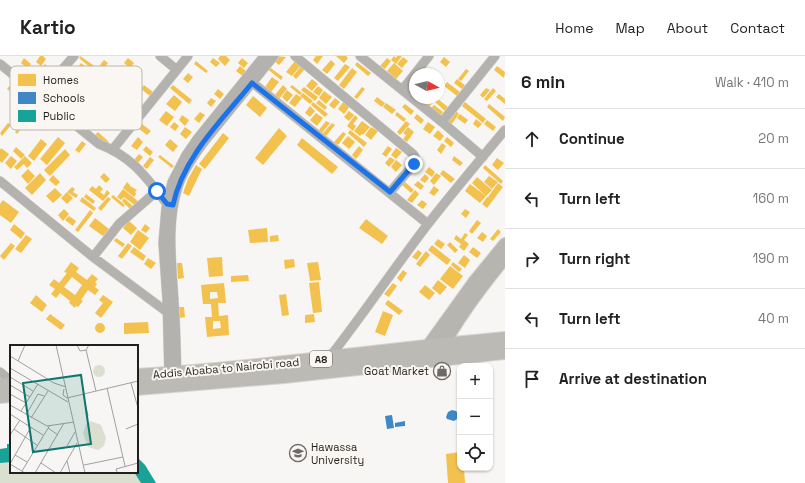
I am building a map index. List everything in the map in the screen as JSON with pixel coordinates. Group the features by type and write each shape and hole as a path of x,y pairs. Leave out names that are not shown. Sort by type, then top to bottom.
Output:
{"highway":[{"name":"Addis Ababa to Nairobi road","path":"138,388 173,380 329,358 428,346 505,339"},
{"name":"Addis Ababa to Nairobi road","path":"138,376 173,380 284,376 505,352"},
{"path":"0,386 10,385"},
{"path":"0,396 10,395"}],"main road":[{"path":"435,359 428,346 477,285 505,244"},
{"path":"435,359 477,285 505,258"}],"street":[{"path":"65,66 74,56"},
{"path":"160,56 177,70"},
{"path":"142,113 188,56"},
{"path":"173,380 170,204 178,185 193,158 249,80 264,56"},
{"path":"249,80 274,56"},
{"path":"295,56 413,154 415,157 414,164 390,192"},
{"path":"360,56 442,122 482,157"},
{"path":"402,90 429,56"},
{"path":"442,122 495,56"},
{"path":"0,64 10,72"},
{"path":"249,80 428,224"},
{"path":"82,130 99,144 113,149 139,168 157,191 170,204"},
{"path":"113,149 128,130"},
{"path":"329,358 352,329 385,281 428,224 505,130"},
{"path":"0,181 93,257 171,312"},
{"path":"93,257 119,224 157,191"},
{"path":"0,372 10,380"}],"shaded area":[{"path":"7,444 10,444 10,473 138,473 138,458 145,465 156,483 0,483 0,449 7,448"}],"building: Homes":[{"path":"40,56 43,56 46,59 41,66 36,62"},
{"path":"80,56 95,66 88,66 79,58"},
{"path":"220,56 226,56 230,60 225,66 218,59"},
{"path":"276,56 286,57 279,65 273,60"},
{"path":"316,56 323,56 317,64 313,60"},
{"path":"336,56 346,56 348,58 344,63"},
{"path":"394,56 396,58 397,56 402,56 396,64 391,60"},
{"path":"403,57 408,61 402,68 397,64"},
{"path":"444,57 450,62 446,67 440,62"},
{"path":"24,58 31,64 30,66 24,66 21,63"},
{"path":"128,58 134,63 132,66 128,66 124,63"},
{"path":"213,58 220,63 216,67 210,62"},
{"path":"242,58 248,63 244,68 238,63"},
{"path":"387,58 391,61 385,69 380,66"},
{"path":"104,60 108,63 106,66 99,66"},
{"path":"331,60 335,64 327,74 322,70"},
{"path":"196,61 208,71 206,73 194,64"},
{"path":"295,61 301,65 292,76 286,72"},
{"path":"357,62 371,73 368,76 355,65"},
{"path":"394,63 403,71 396,79 387,71"},
{"path":"345,64 350,67 338,81 334,78"},
{"path":"240,66 247,72 244,77 236,71"},
{"path":"268,66 283,77 281,80 266,68"},
{"path":"301,66 305,69 296,79 293,76"},
{"path":"497,66 505,72 504,78 494,70"},
{"path":"352,68 357,72 344,89 339,85"},
{"path":"466,69 469,71 461,81 458,79"},
{"path":"188,73 193,77 188,83 183,79"},
{"path":"272,77 279,82 271,92 265,87"},
{"path":"312,79 318,84 312,91 306,86"},
{"path":"457,79 466,86 463,90 454,83"},
{"path":"447,82 460,92 457,96 445,87"},
{"path":"144,85 153,92 150,96 142,90"},
{"path":"173,85 192,100 189,104 170,88"},
{"path":"283,85 287,89 279,99 274,96"},
{"path":"292,85 302,93 300,95 290,87"},
{"path":"318,86 323,90 319,96 313,92"},
{"path":"304,87 318,97 315,101 301,90"},
{"path":"362,87 365,89 357,99 354,97"},
{"path":"486,88 490,90 483,98 480,95"},
{"path":"493,88 496,91 487,101 484,99"},
{"path":"218,89 224,94 220,99 214,94"},
{"path":"287,90 293,95 287,102 282,97"},
{"path":"324,91 332,97 326,104 319,98"},
{"path":"303,93 313,101 310,104 300,96"},
{"path":"296,94 302,98 295,107 289,103"},
{"path":"499,94 505,99 505,104 496,97"},
{"path":"174,95 182,102 175,111 166,104"},
{"path":"253,96 267,108 260,117 246,105"},
{"path":"377,97 385,103 382,107 374,101"},
{"path":"211,98 216,101 211,107 207,103"},
{"path":"335,98 340,102 334,109 329,105"},
{"path":"319,100 327,107 325,110 316,103"},
{"path":"344,101 350,106 344,114 338,109"},
{"path":"313,102 328,114 325,117 311,105"},
{"path":"465,102 486,119 483,123 462,106"},
{"path":"386,103 396,110 392,114 383,107"},
{"path":"405,104 414,111 411,115 402,107"},
{"path":"437,104 444,104 448,107 445,111"},
{"path":"489,104 505,117 503,121 487,107"},
{"path":"434,105 443,112 440,116 431,108"},
{"path":"310,106 315,111 310,117 305,113"},
{"path":"166,111 174,117 167,126 159,120"},
{"path":"349,111 354,115 349,121 344,117"},
{"path":"456,111 459,114 451,125 447,122"},
{"path":"200,112 205,115 199,123 194,119"},
{"path":"397,112 406,119 404,122 395,115"},
{"path":"316,113 323,118 317,126 310,120"},
{"path":"417,114 424,120 421,124 414,118"},
{"path":"460,114 468,120 465,124 457,118"},
{"path":"182,115 189,120 185,126 179,120"},
{"path":"355,115 358,118 353,124 356,126 353,131 347,126"},
{"path":"476,119 482,124 478,128 473,124"},
{"path":"487,120 496,127 493,131 484,124"},
{"path":"326,121 330,123 322,133 318,131"},
{"path":"362,121 370,127 363,135 362,134 360,136 354,131"},
{"path":"406,121 410,124 400,135 397,132"},
{"path":"174,122 179,126 175,131 170,127"},
{"path":"428,122 435,127 430,134 423,129"},
{"path":"8,123 10,124 2,136 0,133"},
{"path":"332,123 335,125 326,136 323,133"},
{"path":"142,124 151,131 147,135 140,130 142,130"},
{"path":"185,127 192,132 186,139 180,134"},
{"path":"371,127 378,131 371,140 365,135"},
{"path":"408,127 414,132 407,142 403,139 406,135 403,133"},
{"path":"279,128 287,136 263,165 255,158"},
{"path":"17,130 20,130 17,134 15,132"},
{"path":"350,130 367,143 364,147 348,133"},
{"path":"438,130 444,136 440,141 433,136"},
{"path":"98,132 109,142 107,145 95,135"},
{"path":"343,132 346,134 338,145 334,142"},
{"path":"223,133 229,138 205,169 199,164"},
{"path":"348,136 355,142 349,149 342,143"},
{"path":"58,137 65,143 47,165 40,159"},
{"path":"138,137 143,142 137,150 131,146"},
{"path":"447,137 454,143 451,147 444,141"},
{"path":"302,138 338,167 332,174 297,145"},
{"path":"41,139 47,144 34,161 28,156"},
{"path":"170,139 178,146 173,152 165,145"},
{"path":"82,141 86,144 79,153 75,150"},
{"path":"442,143 446,146 441,154 437,150"},
{"path":"146,146 153,152 150,156 143,150"},
{"path":"359,146 363,150 356,159 352,155"},
{"path":"388,146 392,149 386,157 382,154"},
{"path":"16,147 25,155 21,159 13,151"},
{"path":"1,148 9,154 2,163 0,161"},
{"path":"396,148 402,152 396,159 391,155"},
{"path":"65,149 70,155 50,176 44,170"},
{"path":"139,154 143,157 138,163 134,160"},
{"path":"160,155 174,166 172,168 158,157"},
{"path":"11,156 17,161 11,169 5,163"},
{"path":"25,156 32,163 27,168 24,164 17,170 14,167"},
{"path":"454,156 463,163 460,166 452,160"},
{"path":"150,157 154,160 147,169 143,166"},
{"path":"390,157 395,160 389,167 385,163"},
{"path":"497,158 504,163 498,170 492,165"},
{"path":"396,160 402,165 396,172 391,167"},
{"path":"196,165 202,169 189,196 183,193 188,179"},
{"path":"485,165 503,181 501,184 483,168"},
{"path":"429,167 435,172 432,177 425,172"},
{"path":"28,169 35,176 28,184 21,176"},
{"path":"443,170 455,179 451,183 440,174"},
{"path":"40,173 46,180 32,195 25,188"},
{"path":"104,173 110,179 106,183 100,177"},
{"path":"436,173 441,176 434,185 430,181"},
{"path":"425,174 429,178 425,183 420,180"},
{"path":"53,175 60,182 56,186 49,180"},
{"path":"489,176 498,182 492,189 484,182"},
{"path":"477,177 492,190 486,196 472,183"},
{"path":"418,181 424,186 421,190 414,185"},
{"path":"127,182 130,186 137,190 134,197 123,188"},
{"path":"405,182 414,190 411,193 402,185"},
{"path":"498,183 503,187 487,208 482,204 487,197 489,198 488,197"},
{"path":"470,184 486,196 480,203 465,191"},
{"path":"99,185 103,189 100,192 104,195 107,190 110,193 103,201 89,190 92,186 96,189"},
{"path":"434,186 439,190 434,196 429,193"},
{"path":"72,187 75,189 73,192 78,195 76,198 67,192"},
{"path":"55,188 62,195 53,203 46,196"},
{"path":"123,189 139,202 136,206 124,197 121,200 117,197"},
{"path":"415,190 419,194 412,203 407,200"},
{"path":"67,192 73,198 67,204 61,198"},
{"path":"86,194 95,201 93,204 84,197"},
{"path":"113,195 125,205 123,207 111,197"},
{"path":"82,197 96,208 94,211 80,201"},
{"path":"108,197 111,199 101,211 98,208"},
{"path":"124,198 135,208 132,211 122,201"},
{"path":"3,200 19,212 11,223 0,215 0,204"},
{"path":"422,200 427,204 423,209 417,205"},
{"path":"64,209 69,214 63,221 58,215"},
{"path":"465,209 470,212 466,218 461,214"},
{"path":"90,210 93,213 78,232 75,230"},
{"path":"69,216 76,221 73,226 65,220"},
{"path":"95,218 109,229 103,236 89,226"},
{"path":"366,219 388,236 382,244 359,228"},
{"path":"477,220 481,223 472,234 469,231"},
{"path":"129,221 137,228 131,235 123,228"},
{"path":"14,224 25,233 21,239 10,230"},
{"path":"145,224 150,228 146,233 141,230"},
{"path":"267,228 268,242 250,243 248,230"},
{"path":"498,229 501,232 493,241 490,239"},
{"path":"138,230 149,238 140,250 130,242"},
{"path":"482,232 487,236 483,242 477,238"},
{"path":"465,233 468,235 464,240 469,244 464,251 459,247 461,244 454,239 456,235 461,239"},
{"path":"26,235 32,239 21,253 15,249"},
{"path":"278,235 279,241 270,242 270,236"},
{"path":"116,238 125,244 123,247 114,241"},
{"path":"438,239 445,244 441,249 434,244"},
{"path":"450,242 458,250 455,253 447,245"},
{"path":"11,243 15,246 4,260 0,256"},
{"path":"128,243 132,246 122,259 118,256"},
{"path":"432,245 451,260 447,265 428,250"},
{"path":"134,247 146,256 143,261 130,252"},
{"path":"473,247 481,253 477,258 469,252"},
{"path":"418,250 422,253 417,260 412,257"},
{"path":"426,251 430,255 420,267 416,264"},
{"path":"464,255 470,260 465,268 458,263"},
{"path":"222,257 223,276 209,277 207,258"},
{"path":"148,258 156,263 151,269 144,264"},
{"path":"294,259 295,267 285,269 284,260"},
{"path":"71,262 79,268 76,272 87,280 92,274 98,279 95,282 97,284 95,287 99,290 95,295 88,290 81,300 83,301 78,307 76,306 75,308 69,303 70,301 60,293 56,298 51,294 55,289 49,285 54,279 59,283 67,273 64,272","holes":["72,277 82,285 75,295 64,287"]},
{"path":"318,262 321,280 310,281 307,263"},
{"path":"453,262 462,269 459,272 451,265"},
{"path":"177,263 182,263 184,278 178,279"},
{"path":"450,266 463,276 453,289 440,279"},
{"path":"403,270 407,273 401,282 397,278"},
{"path":"248,275 249,281 231,282 231,276"},
{"path":"438,280 447,287 440,295 432,288"},
{"path":"319,282 322,312 313,313 309,283"},
{"path":"224,283 226,303 218,303 219,316 228,315 229,335 207,337 205,317 212,317 211,304 203,304 201,285","holes":["210,292 217,292 218,298 210,299","213,321 220,321 221,328 213,329"]},
{"path":"393,283 397,286 389,297 384,294"},
{"path":"425,285 435,293 429,300 419,292"},
{"path":"286,294 289,315 282,316 279,295"},
{"path":"36,295 47,305 42,312 30,303"},
{"path":"103,295 113,302 101,318 95,313 103,303 99,300"},
{"path":"388,300 403,311 399,315 385,304"},
{"path":"179,307 184,307 185,317 180,318"},
{"path":"383,311 393,315 385,336 375,332"},
{"path":"50,314 65,325 61,330 46,319"},
{"path":"314,314 315,322 305,323 305,315"},
{"path":"148,322 149,333 124,334 124,323"},
{"path":"100,323 105,328 100,333 95,328"},
{"path":"457,452 457,471 464,471 465,483 448,483 446,454"}],"building: Schools":[{"path":"452,410 456,411 457,419 454,421 447,419 446,417 448,412"},
{"path":"392,415 394,428 387,429 385,416"},
{"path":"405,421 405,426 395,427 395,423"}],"building: Public":[{"path":"7,444 10,444 10,462 0,463 0,449 7,448"},
{"path":"138,458 145,465 156,483 141,483 135,473 138,473"}],"place":[{"name":"Goat Market","path":"442,371"},
{"name":"Hawassa University","path":"298,453"}],"route":[{"path":"157,191 167,204 173,205 178,185 193,158 204,142 252,83 390,192 414,164"}]}
